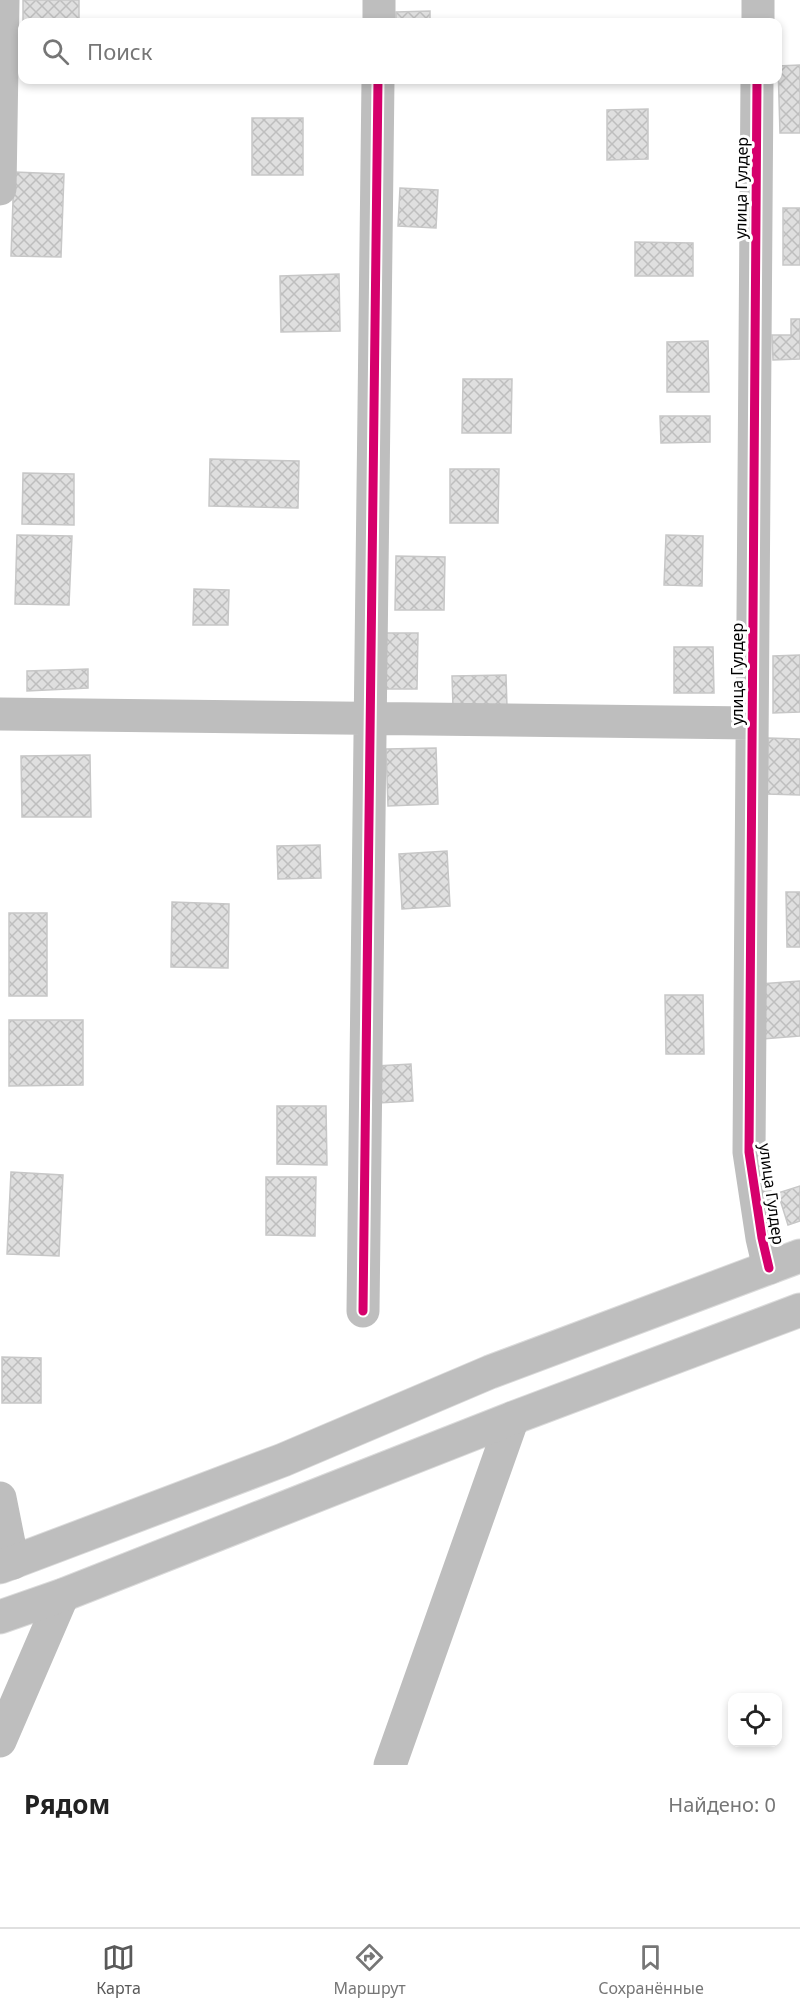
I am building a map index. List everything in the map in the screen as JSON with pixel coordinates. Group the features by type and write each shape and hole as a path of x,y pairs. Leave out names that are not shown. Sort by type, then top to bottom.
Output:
{"street":[{"path":"0,189 3,0"},
{"path":"378,18 379,0"},
{"path":"758,0 758,18"},
{"path":"363,1311 378,84"},
{"name":"улица Гулдер","path":"757,84 749,1152 762,1238 769,1268"},
{"path":"0,714 752,723"},
{"path":"0,1498 7,1565 283,1460 490,1372 800,1256"},
{"path":"0,1617 63,1595 513,1418 800,1310"},
{"path":"390,1765 513,1418"},
{"path":"0,1741 63,1595"}],"building":[{"path":"23,0 79,0 79,18 23,18"},
{"path":"430,11 430,18 396,18 396,12"},
{"path":"800,65 800,133 780,133 779,84 782,84 782,66"},
{"path":"648,109 648,159 607,160 607,110"},
{"path":"252,118 303,118 303,175 252,175"},
{"path":"14,172 64,174 61,257 11,256"},
{"path":"400,188 438,190 436,228 398,226"},
{"path":"783,208 800,208 800,265 783,265"},
{"path":"635,242 693,243 693,276 635,276"},
{"path":"339,274 340,331 281,332 280,276"},
{"path":"791,319 800,319 800,359 773,360 772,335 791,335"},
{"path":"708,341 709,392 667,392 667,342"},
{"path":"463,379 512,379 511,433 462,433"},
{"path":"660,416 710,416 710,442 661,443"},
{"path":"210,459 299,461 298,508 209,506"},
{"path":"450,469 499,469 498,523 450,523"},
{"path":"23,473 74,474 74,525 22,524"},
{"path":"17,535 72,536 69,605 15,604"},
{"path":"666,535 703,536 702,586 664,585"},
{"path":"396,556 445,557 444,610 395,610"},
{"path":"194,589 229,590 228,625 193,625"},
{"path":"386,633 418,633 417,689 385,689"},
{"path":"674,647 713,647 714,693 674,693"},
{"path":"800,655 800,712 773,713 773,656"},
{"path":"88,669 88,688 27,691 27,671"},
{"path":"506,675 507,707 453,708 452,676"},
{"path":"768,738 800,739 800,795 767,794"},
{"path":"436,748 438,804 388,806 386,749"},
{"path":"90,755 91,817 22,817 21,756"},
{"path":"320,845 321,878 278,879 277,846"},
{"path":"447,851 450,906 402,909 399,854"},
{"path":"786,892 800,892 800,947 787,947"},
{"path":"172,902 229,904 228,968 171,967"},
{"path":"9,913 47,913 47,996 9,996"},
{"path":"800,981 800,1036 762,1039 757,984"},
{"path":"665,995 703,995 704,1054 666,1054"},
{"path":"9,1020 83,1020 83,1085 9,1086"},
{"path":"411,1064 413,1101 378,1103 376,1066"},
{"path":"277,1106 326,1106 327,1165 277,1164"},
{"path":"11,1172 63,1175 59,1256 7,1254"},
{"path":"266,1177 316,1177 315,1236 266,1235"},
{"path":"800,1186 800,1221 788,1225 778,1193"},
{"path":"2,1357 41,1358 41,1403 2,1403"}],"cycle path":[{"path":"363,1311 378,84"},
{"path":"757,84 749,1152 762,1238 769,1268"}]}
